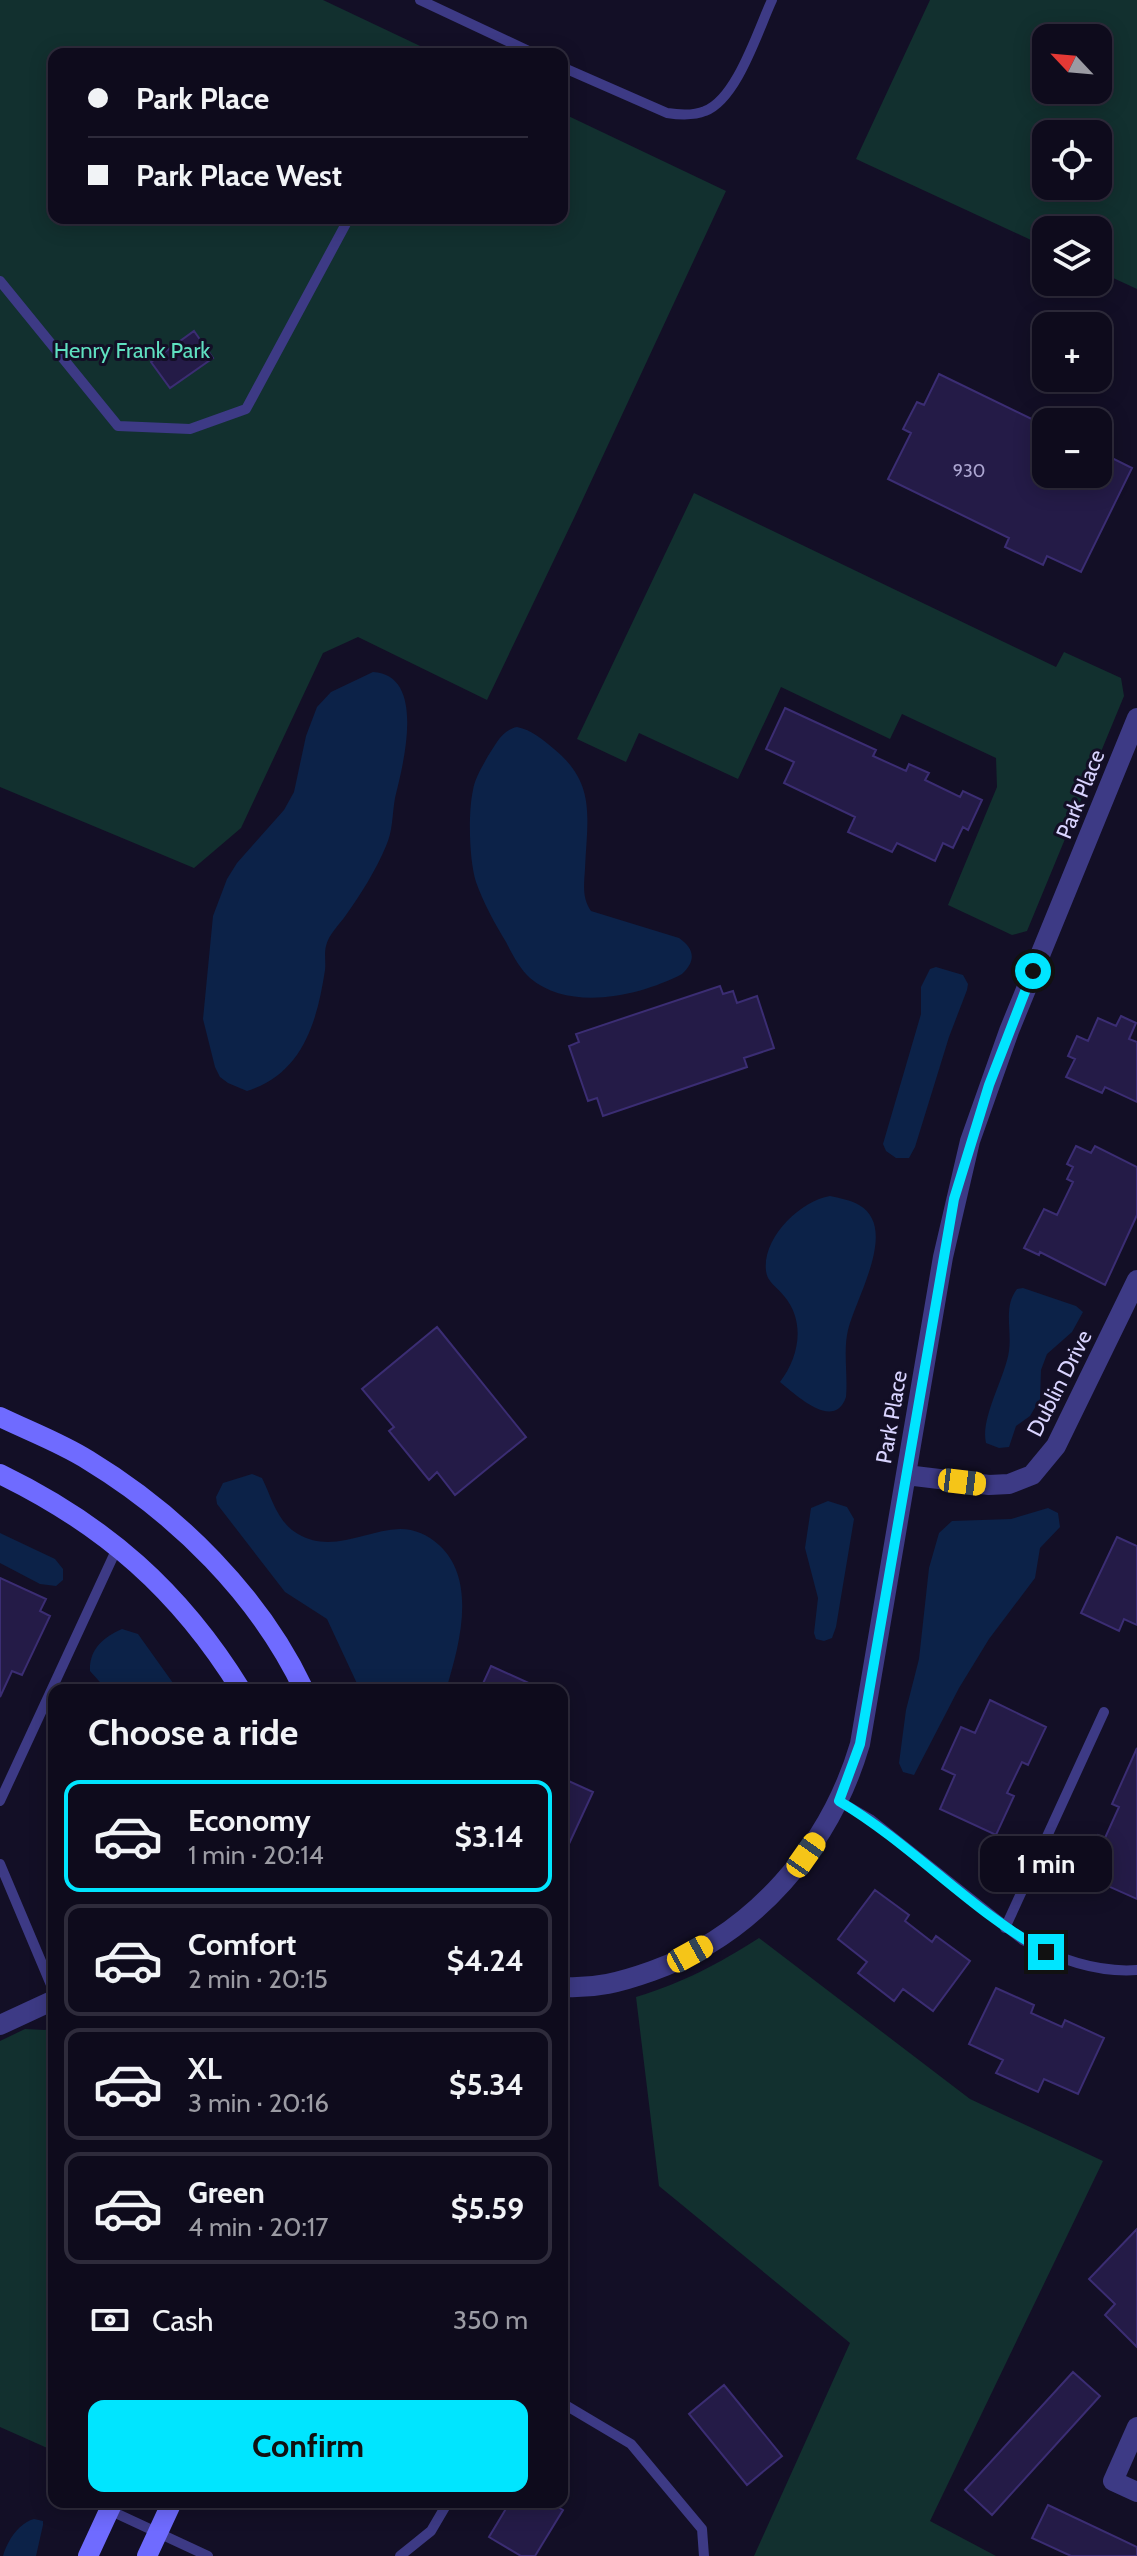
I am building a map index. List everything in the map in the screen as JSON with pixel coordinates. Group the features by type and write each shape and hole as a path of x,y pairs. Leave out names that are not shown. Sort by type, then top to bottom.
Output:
{"street":[{"name":"Park Place","path":"568,1987 602,1987 626,1980 675,1963 720,1938 762,1904 792,1873 839,1801 860,1744 954,1199 970,1141 1009,1031 1137,718"},
{"name":"Dublin Drive","path":"906,1475 989,1485 1009,1484 1032,1475 1056,1446 1131,1307 1137,1280"},
{"path":"0,1417 87,1459 175,1524 220,1568 269,1629 301,1684"},
{"path":"0,1474 60,1506 145,1568 188,1614 237,1684"},
{"path":"0,2025 48,2003"},
{"path":"1137,2427 1113,2481 1137,2492"},
{"path":"88,2556 110,2508"},
{"path":"147,2556 169,2508"}],"lane":[{"path":"420,0 522,48"},
{"path":"568,70 667,113 686,115 704,112 720,103 734,84 772,0"},
{"path":"0,281 118,426 190,429 246,409 346,224"},
{"path":"54,1684 118,1546"},
{"path":"0,1801 48,1697"},
{"path":"1005,1928 1104,1712"},
{"path":"839,1801 870,1819 1005,1928 1046,1952 1083,1965 1137,1970"},
{"path":"0,1864 48,1978"},
{"path":"568,2407 631,2444 702,2529 704,2556"},
{"path":"114,2508 208,2556"},
{"path":"400,2556 431,2531 444,2508"}],"green space":[{"name":"Henry Frank Park","path":"0,0 323,0 424,48 48,48 48,224 568,224 568,116 726,191 487,700 358,637 323,653 241,828 194,868 0,787"},
{"path":"930,0 1137,0 1137,289 1112,277 1112,216 1032,216 1032,241 856,159"},
{"path":"694,493 1056,667 1064,652 1121,678 1124,696 1027,931 1012,935 948,905 997,787 996,758 902,714 890,739 781,687 738,779 639,733 626,762 577,739"},
{"path":"759,1938 970,2099 1103,2161 930,2521 996,2556 754,2556 850,2343 659,2186 636,1997 700,1972"},
{"path":"25,2029 48,2029 48,2448 0,2427 0,2041"}],"water":[{"path":"373,672 390,677 400,688 406,704 406,744 388,840 368,882 327,942 322,990 304,1044 281,1072 247,1091 220,1077 203,1019 213,916 227,879 237,863 284,810 294,792 306,736 317,707 331,692"},
{"path":"517,727 541,738 568,762 583,789 587,818 584,891 591,911 679,938 692,955 690,964 682,974 626,994 585,997 565,995 546,988 530,978 520,966 479,890 470,836 471,799 477,777 500,738"},
{"path":"936,967 963,975 968,984 967,990 915,1147 909,1158 896,1158 886,1151 883,1144 921,1014 921,987 930,969"},
{"path":"830,1196 859,1205 870,1216 875,1230 875,1246 872,1264 848,1330 846,1397 840,1407 824,1411 804,1401 780,1382 792,1362 797,1328 791,1306 767,1275 766,1259 770,1246 785,1223 807,1205"},
{"path":"1023,1288 1076,1306 1083,1312 1072,1332 1047,1354 1041,1370 1040,1399 1030,1416 1016,1426 1009,1447 999,1448 986,1443 986,1422 1007,1362 1010,1303 1017,1289"},
{"path":"252,1474 262,1478 285,1523 311,1540 336,1541 400,1529 421,1533 439,1545 451,1560 462,1595 460,1634 448,1684 357,1684 327,1619 285,1592 217,1504 216,1497 223,1483"},
{"path":"828,1501 847,1507 854,1519 836,1627 832,1638 824,1641 816,1639 814,1633 818,1598 805,1548 811,1508"},
{"path":"1048,1508 1058,1513 1060,1527 1040,1548 1035,1578 989,1639 959,1688 914,1775 903,1772 899,1763 906,1710 919,1659 929,1568 939,1533 952,1521 1011,1519"},
{"path":"0,1533 55,1559 63,1569 63,1580 56,1586 40,1584 0,1563"},
{"path":"122,1629 138,1634 174,1684 102,1684 90,1671 90,1663 95,1650 109,1636"},
{"path":"34,2519 43,2521 36,2556 3,2556 14,2533"}],"building":[{"path":"194,331 213,358 170,388 151,362"},
{"path":"939,374 1032,419 1032,488 1112,488 1112,458 1132,468 1081,572 1047,556 1043,565 1005,547 1009,538 888,479 911,433 903,429 917,402 924,405"},
{"path":"785,708 876,750 873,756 906,771 909,764 929,773 925,780 960,797 963,791 982,800 968,830 963,827 953,848 943,843 935,861 897,843 892,852 848,832 855,817 784,783 794,762 766,749"},
{"path":"720,986 723,994 733,991 737,1003 757,996 774,1048 744,1058 747,1067 603,1116 597,1098 588,1101 569,1046 579,1042 576,1034"},
{"path":"1121,1016 1136,1023 1129,1039 1137,1042 1137,1102 1105,1087 1102,1093 1066,1077 1075,1059 1068,1056 1077,1036 1088,1041 1098,1018 1116,1026"},
{"path":"1076,1146 1091,1153 1095,1146 1137,1167 1137,1215 1105,1285 1040,1252 1039,1255 1024,1248 1044,1209 1057,1215 1073,1182 1067,1179 1073,1167 1067,1164"},
{"path":"437,1327 526,1437 455,1495 437,1472 429,1480 389,1431 394,1427 362,1389"},
{"path":"1117,1537 1137,1546 1137,1625 1124,1619 1119,1631 1081,1613"},
{"path":"0,1578 46,1599 40,1611 50,1616 22,1675 12,1671 0,1697"},
{"path":"491,1666 531,1684 483,1684"},
{"path":"990,1700 1046,1727 1028,1765 1022,1762 1007,1793 1014,1796 996,1835 940,1809 955,1775 942,1769 961,1727 975,1733"},
{"path":"1137,1748 1137,1899 1081,1874 1098,1835 1105,1838 1119,1807 1112,1804"},
{"path":"568,1781 593,1792 568,1846"},
{"path":"875,1890 909,1915 905,1921 932,1942 936,1936 970,1961 933,2011 903,1989 894,2001 858,1973 867,1962 838,1939"},
{"path":"996,1988 1034,2005 1031,2013 1062,2027 1065,2020 1104,2038 1078,2094 1044,2079 1038,2092 996,2073 1003,2060 969,2044"},
{"path":"1137,2229 1137,2347 1105,2315 1115,2304 1089,2279"},
{"path":"1073,2372 1100,2396 992,2515 965,2490"},
{"path":"724,2385 782,2456 747,2485 689,2414"},
{"path":"1048,2505 1137,2547 1137,2556 1071,2556 1032,2538"},
{"path":"506,2508 563,2510 535,2556 521,2556 489,2537"}],"route":[{"path":"1033,971 989,1085 954,1199 860,1744 839,1801 870,1819 1005,1928 1046,1952"}]}
